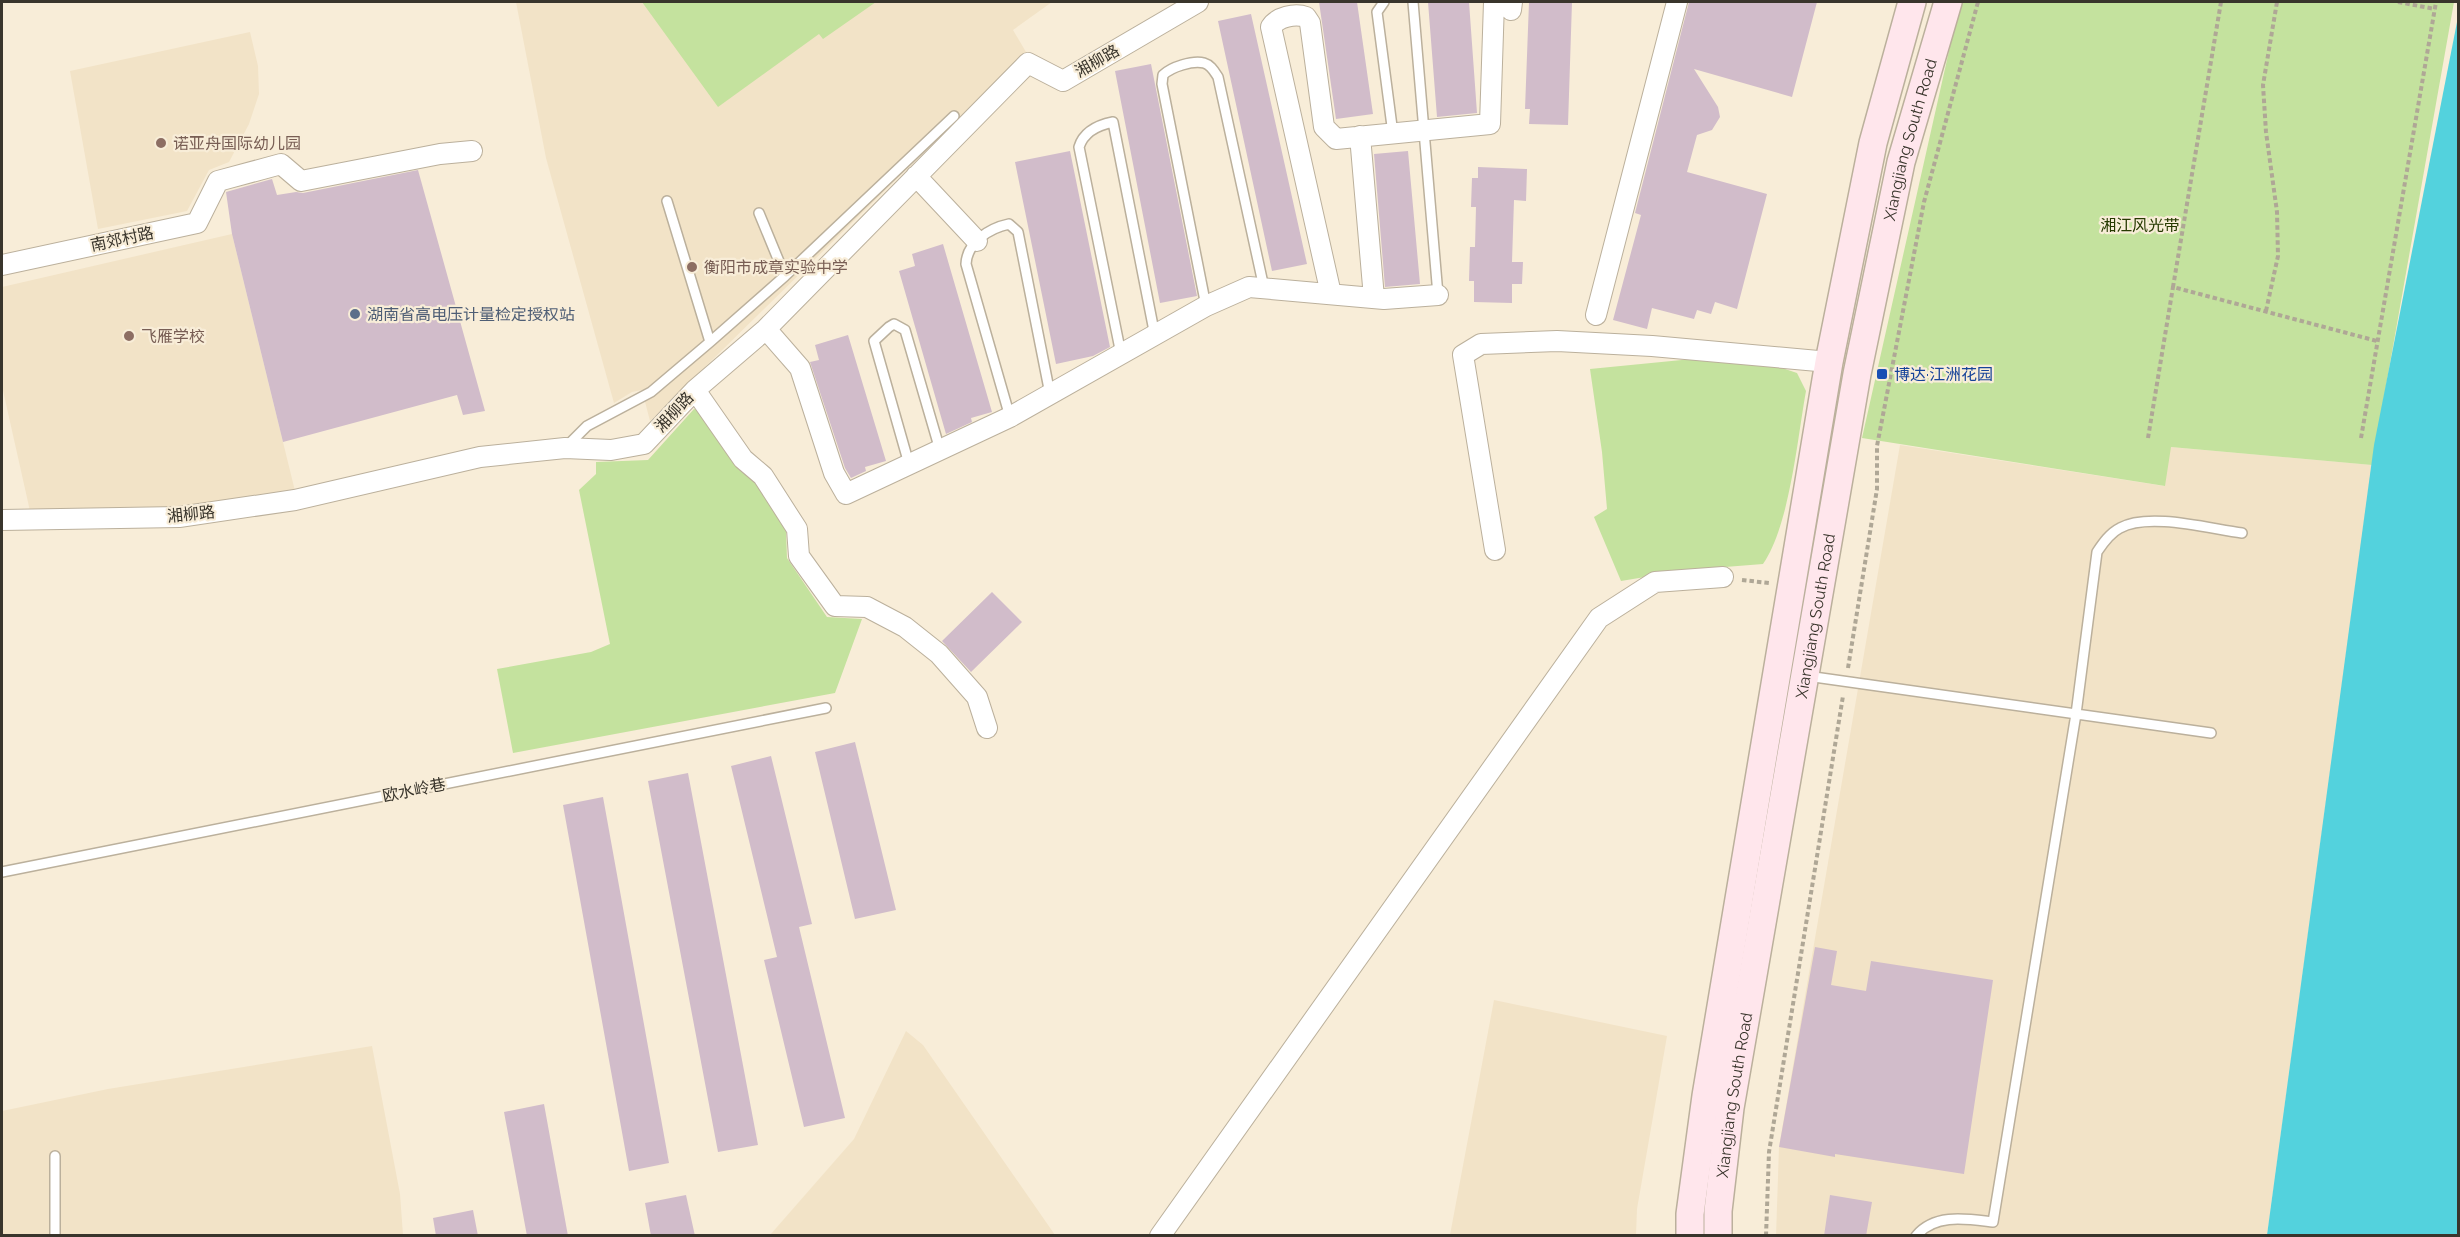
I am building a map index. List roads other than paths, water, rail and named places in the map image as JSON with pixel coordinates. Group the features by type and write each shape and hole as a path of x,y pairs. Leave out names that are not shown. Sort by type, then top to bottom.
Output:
{"main road":[{"name":"Xiangjiang South Road","path":"1690,1236 1690,1214 1706,1096 1829,362 1873,143 1912,2"},
{"name":"Xiangjiang South Road","path":"1718,1236 1718,1211 1730,1108 1857,374 1901,162 1948,2"}],"street":[{"name":"湘柳路","path":"2,519 179,517 295,500 480,457 565,448 611,450 644,444 695,390 766,329 1029,63 1063,81 1198,2"},
{"path":"1596,315 1677,2"},
{"path":"1331,294 1271,27 1274,21 1300,15 1306,16 1310,23 1324,127 1336,139 1490,124 1506,4"},
{"path":"1360,136 1374,298"},
{"name":"南郊村路","path":"2,265 197,223 218,181 280,164 301,181 440,154 472,151"},
{"path":"916,176 977,241"},
{"path":"766,329 800,368 834,473 846,494 1010,417 1206,306 1249,287 1374,298 1438,295"},
{"path":"1496,550 1462,355 1481,344 1569,342 1652,346 1829,362"},
{"path":"695,390 743,459 763,476 797,529 799,556 835,606 867,607 905,627 939,654 977,697 987,728"},
{"path":"1160,1236 1599,618 1655,582 1723,577"}],"lane":[{"path":"1384,2 1377,12 1393,134"},
{"path":"1413,2 1438,295"},
{"path":"1206,306 1162,84 1163,75 1168,70 1204,63 1212,67 1218,77 1264,288"},
{"path":"565,448 587,426 651,392 710,342 784,276 954,116"},
{"path":"1121,354 1079,147 1081,141 1099,125 1113,122 1155,336"},
{"path":"667,201 710,342"},
{"path":"759,213 784,276"},
{"path":"1010,417 966,264 966,256 977,241 989,229 997,226 1009,224 1018,232 1050,394"},
{"path":"909,464 874,341 894,324 905,330 940,450"},
{"path":"1916,1236 1935,1222 1957,1218 1994,1222 2076,714 2097,552 2105,540 2120,528 2142,522 2168,523 2242,533"},
{"path":"1805,676 2211,733"},
{"name":"欧水岭巷","path":"2,872 826,708"},
{"path":"55,1156 55,1236"}],"water":[{"path":"2458,17 2458,1235 2267,1235 2374,445"}],"place":[{"name":"诺亚舟国际幼儿园","path":"161,143"},
{"name":"衡阳市成章实验中学","path":"692,267"},
{"name":"湖南省高电压计量检定授权站","path":"355,314"},
{"name":"飞雁学校","path":"129,336"},
{"name":"博达·江洲花园","path":"1882,374"}],"park label":[{"name":"湘江风光带","path":"2140,225"}]}
